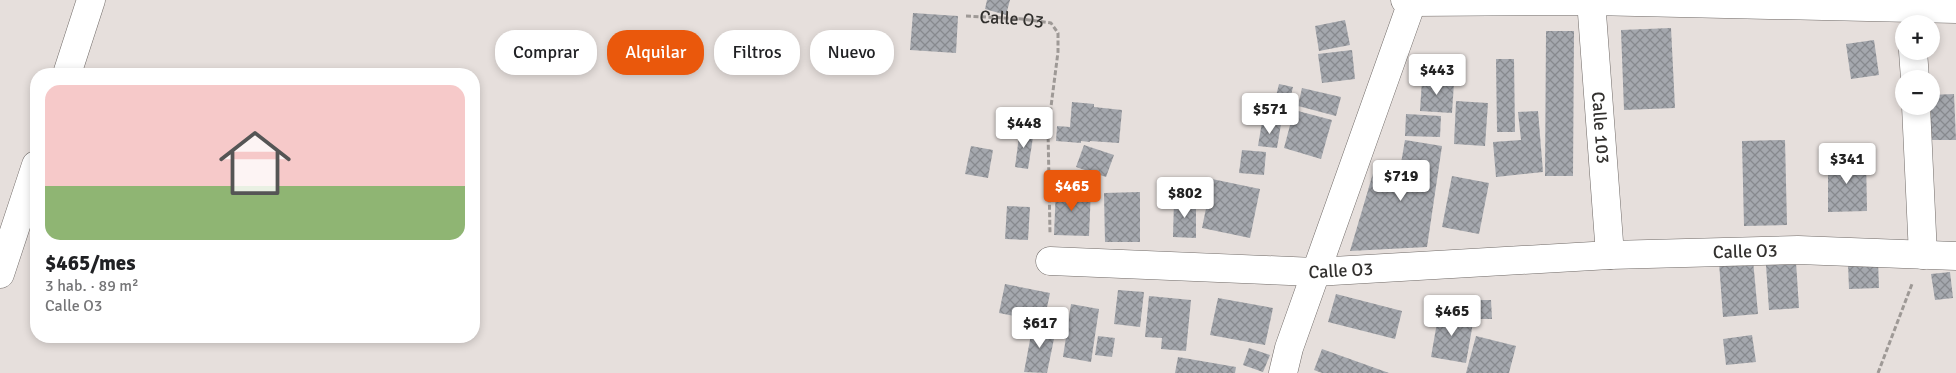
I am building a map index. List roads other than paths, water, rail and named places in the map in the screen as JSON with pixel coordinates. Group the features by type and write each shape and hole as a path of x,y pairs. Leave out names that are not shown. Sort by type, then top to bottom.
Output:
{"main road":[{"path":"68,68 91,0"},
{"path":"1283,373 1289,348 1409,1 1591,1 1912,10 1956,9"},
{"name":"Calle 103","path":"1591,1 1610,255"},
{"path":"1916,115 1923,255"},
{"path":"0,274 30,183"},
{"name":"Calle O3","path":"1050,261 1315,272 1610,255 1798,250 1956,256"}]}
